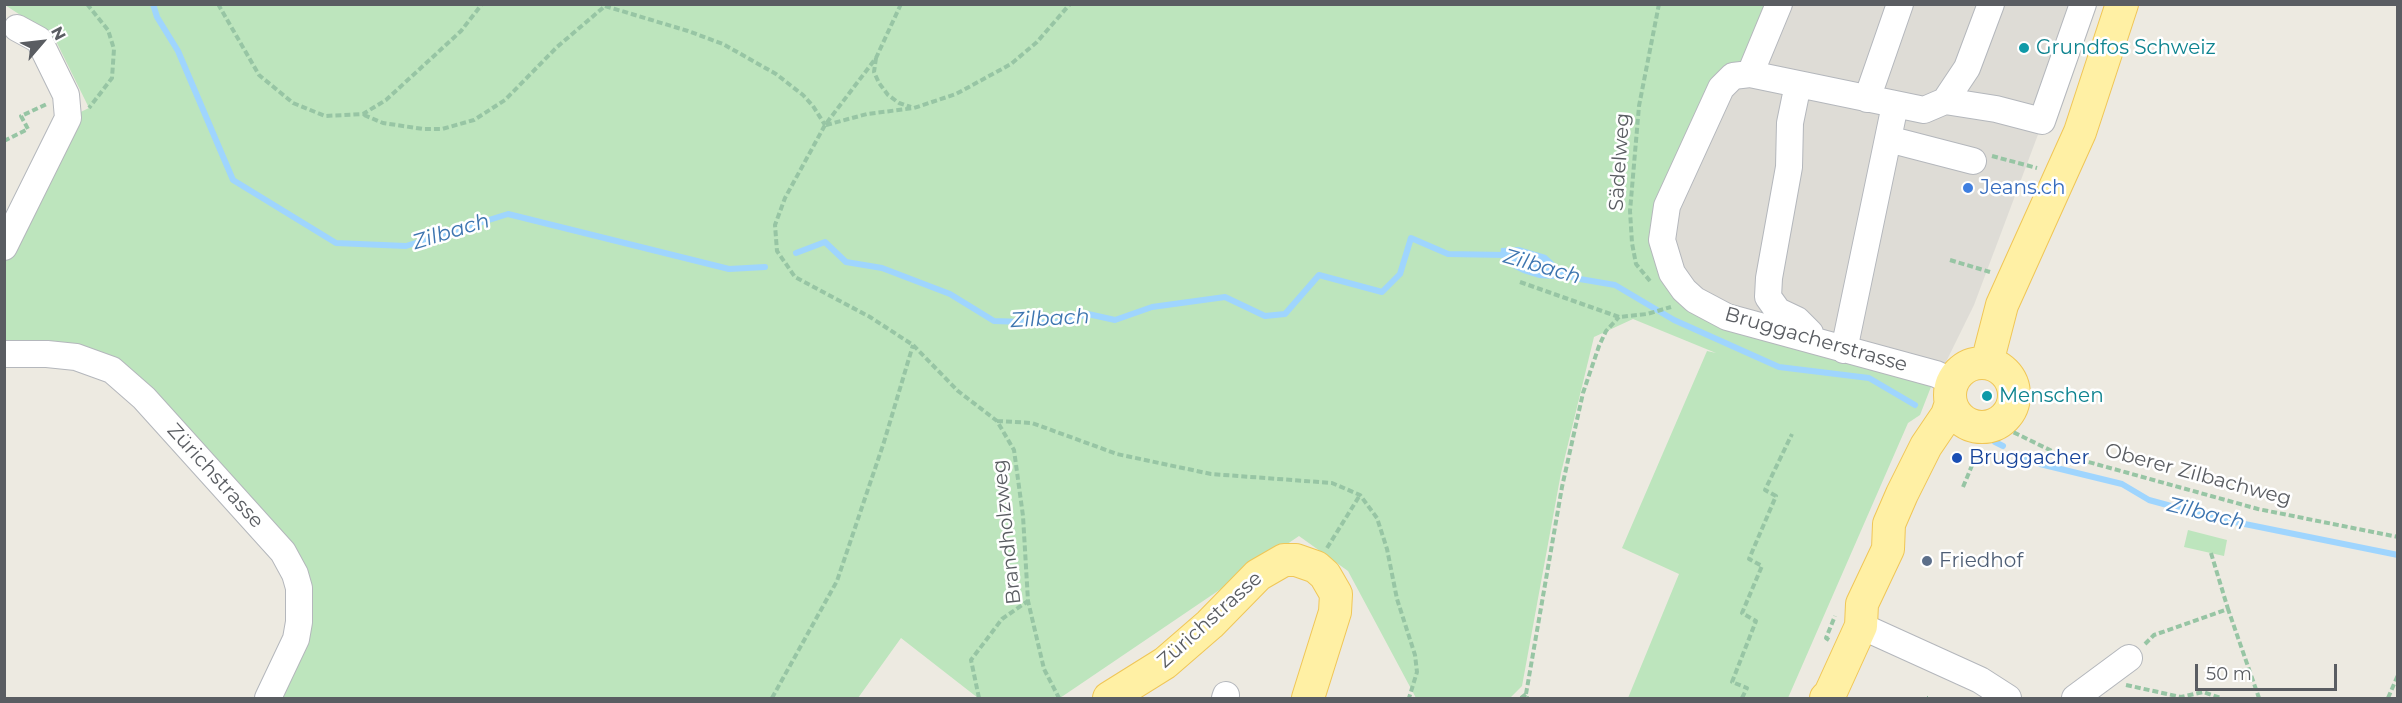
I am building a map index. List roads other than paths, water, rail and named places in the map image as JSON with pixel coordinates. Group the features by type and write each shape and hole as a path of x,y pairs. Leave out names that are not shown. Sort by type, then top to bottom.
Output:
{"main road":[{"path":"1987,363 2002,305 2080,132 2122,4"},
{"path":"1826,699 1888,549 1889,524 1926,446 1947,415 1958,374 1967,367 1987,363 1999,368 2008,377 2013,389 2011,407 1986,424 1958,435 1946,450 1905,533 1888,549"},
{"path":"1952,393 1955,413 1963,420 1986,424"},
{"name":"Zürichstrasse","path":"1108,699 1165,663 1210,624 1266,568 1284,560 1296,560 1316,567 1331,583 1336,594 1336,604 1308,699"},
{"path":"1815,699 1817,687 1849,614 1862,615"}],"street":[{"path":"1779,4 1750,74 1924,110 1945,101 1996,109 2043,121 2083,4"},
{"path":"1867,99 1900,4"},
{"path":"1945,101 1967,68 1991,4"},
{"path":"4,247 67,106 39,40 17,28"},
{"name":"Bruggacherstrasse","path":"1750,74 1733,76 1721,88 1667,206 1662,240 1672,273 1684,290 1695,300 1727,316 1936,374 1952,393"},
{"path":"1798,84 1790,123 1789,167 1769,278 1768,297 1778,311 1797,320 1809,331 1811,340"},
{"path":"1844,350 1895,105"},
{"path":"1888,139 1973,161"},
{"name":"Zürichstrasse","path":"4,354 76,357 112,370 144,398 283,552 295,574 298,588 299,622 296,639 268,699"},
{"path":"1862,615 1980,680 2008,699"},
{"path":"2075,699 2120,665"}],"water":[{"path":"1519,247 1546,255 1557,265 1554,279 1539,278 1523,273 1513,268 1500,256 1501,248"}],"waterway":[{"name":"Zilbach","path":"153,4 157,17 178,51 233,180 336,243 406,246 508,214 729,269 765,267"},
{"name":"Zilbach","path":"796,253 825,242 846,262 882,268 950,294 994,321 1053,323 1088,314 1115,320 1152,307 1225,297 1265,316 1285,314 1319,275 1382,292 1400,274 1411,238 1448,254 1505,255"},
{"name":"Zilbach","path":"1549,268 1574,278 1615,285 1674,320 1779,367 1869,378 1915,405"},
{"name":"Zilbach","path":"1995,442 2003,446"},
{"name":"Zilbach","path":"2020,455 2040,464 2122,484 2149,500 2215,518 2398,555"}],"place":[{"name":"Grundfos Schweiz","path":"2024,48"},
{"name":"Jeans.ch","path":"1968,188"},
{"name":"Menschen","path":"1987,396"},
{"name":"Bruggacher","path":"1957,458"},
{"name":"Friedhof","path":"1927,561"}]}
